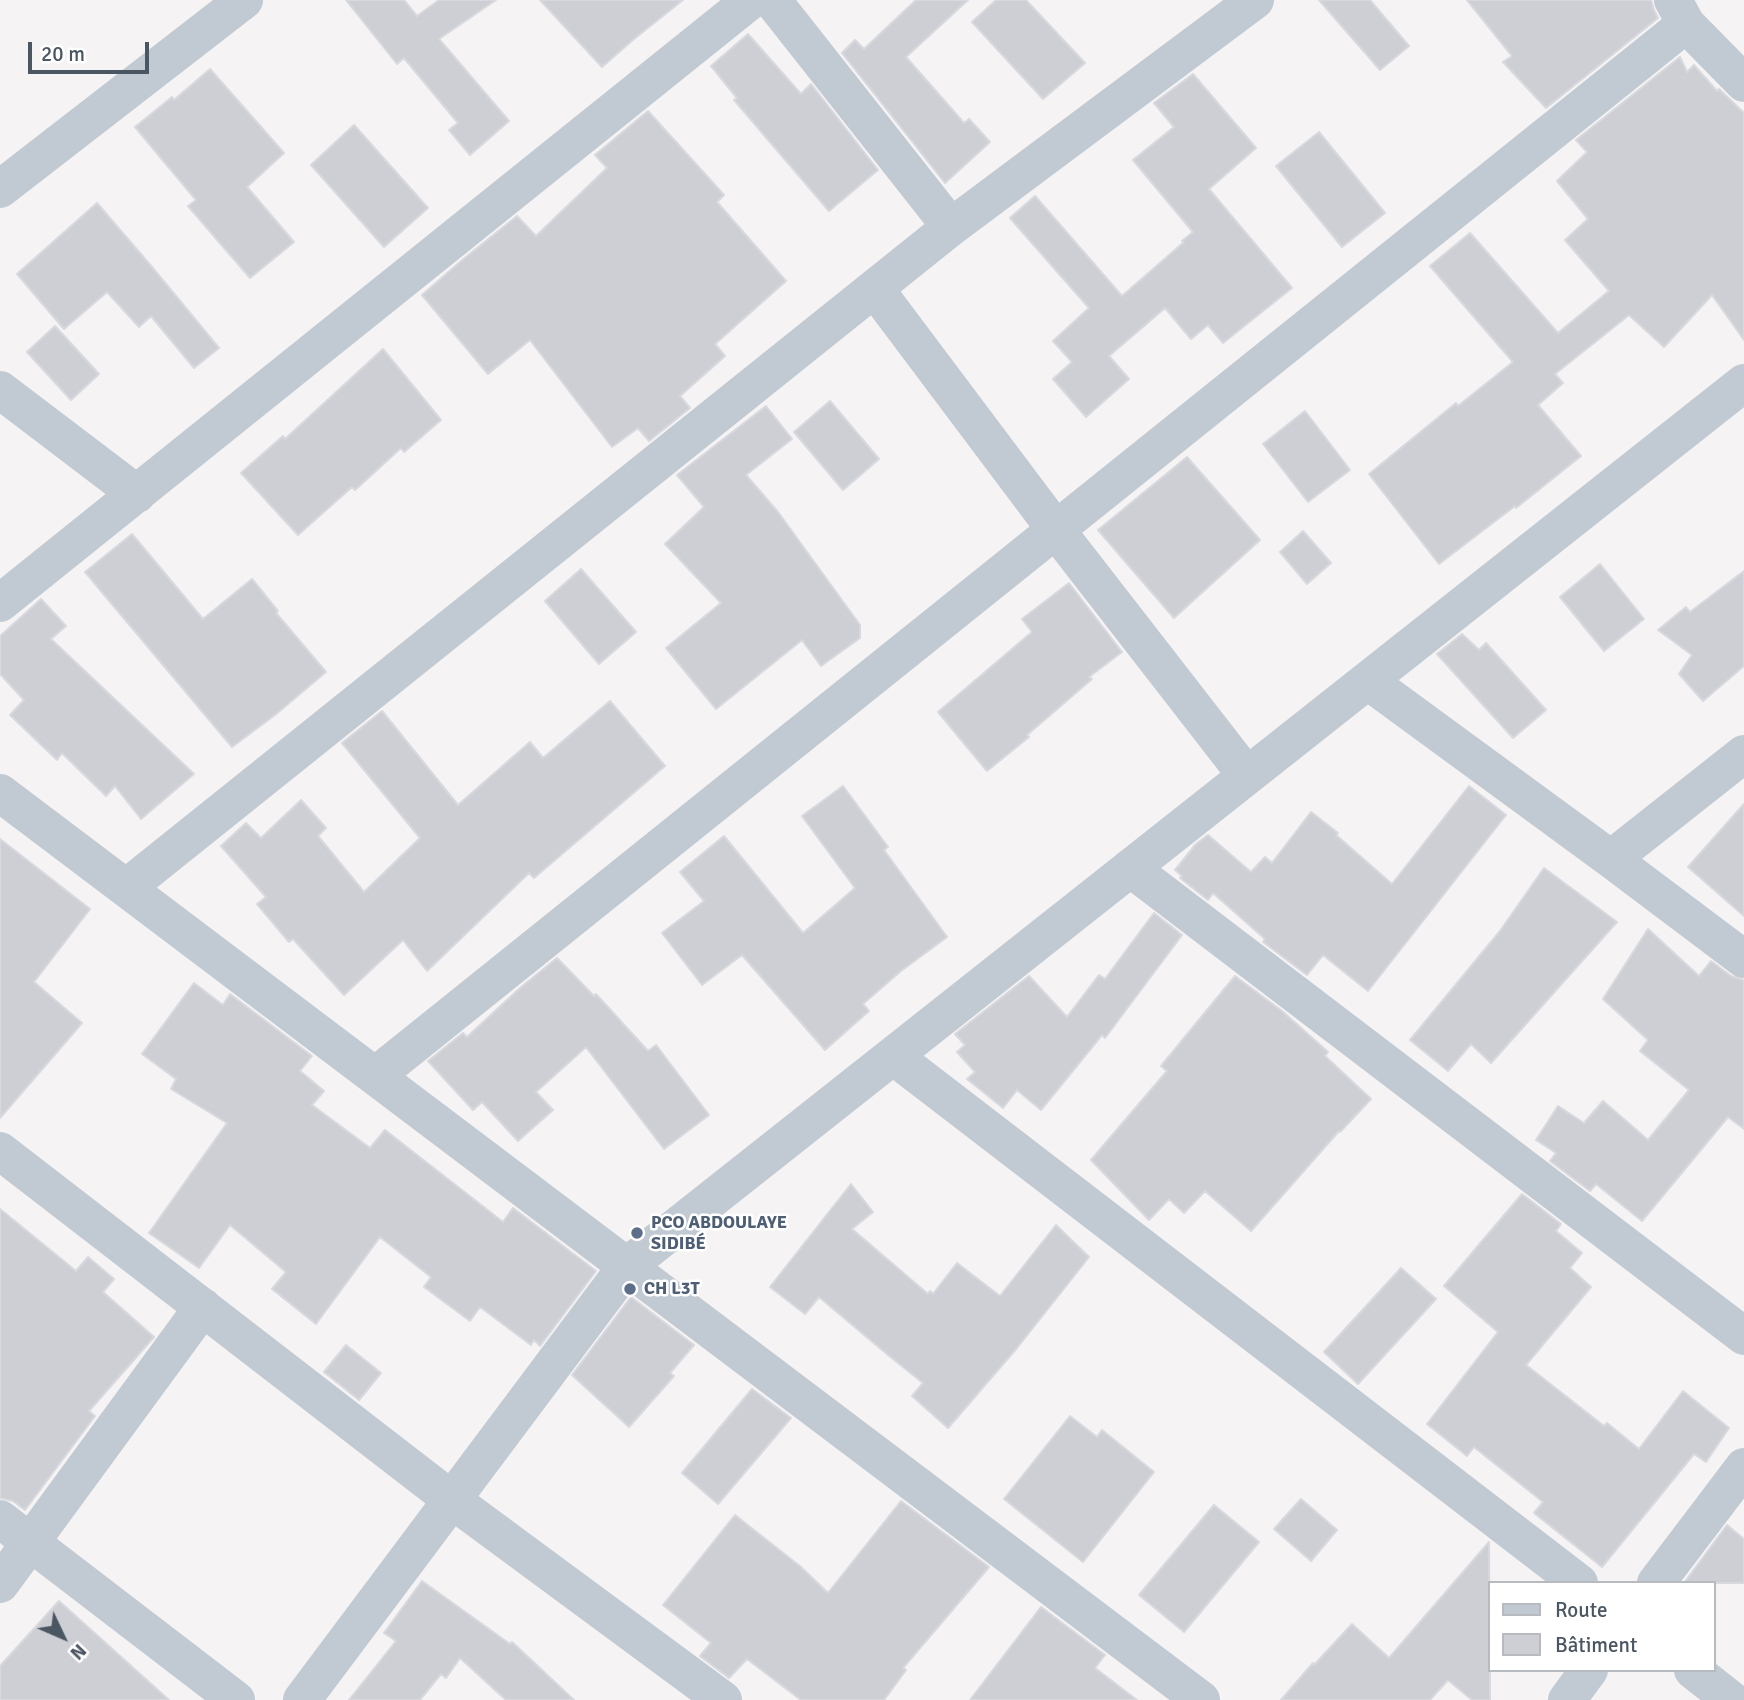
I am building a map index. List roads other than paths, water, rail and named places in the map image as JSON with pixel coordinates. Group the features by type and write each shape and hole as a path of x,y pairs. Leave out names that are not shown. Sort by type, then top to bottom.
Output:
{"street":[{"path":"0,189 244,0"},
{"path":"0,603 751,0"},
{"path":"772,0 951,227"},
{"path":"126,888 951,227 1255,0"},
{"path":"375,1076 1056,530 1680,12 1744,83"},
{"path":"875,289 1056,530 1247,776"},
{"path":"302,1700 627,1266 1744,383"},
{"path":"0,390 136,494"},
{"path":"1368,681 1744,959"},
{"path":"1611,859 1744,754"},
{"path":"0,793 1201,1700"},
{"path":"1130,868 1744,1336"},
{"path":"893,1056 1576,1581"},
{"path":"0,1151 452,1500 723,1700"},
{"path":"0,1584 203,1307"},
{"path":"1658,1581 1744,1467"},
{"path":"0,1519 236,1700"},
{"path":"1567,1700 1588,1672"},
{"path":"1696,1672 1731,1700"}],"place":[{"name":"PCO ABDOULAYE SIDIBÉ","path":"637,1233"},
{"name":"CH L3T","path":"630,1289"}]}
